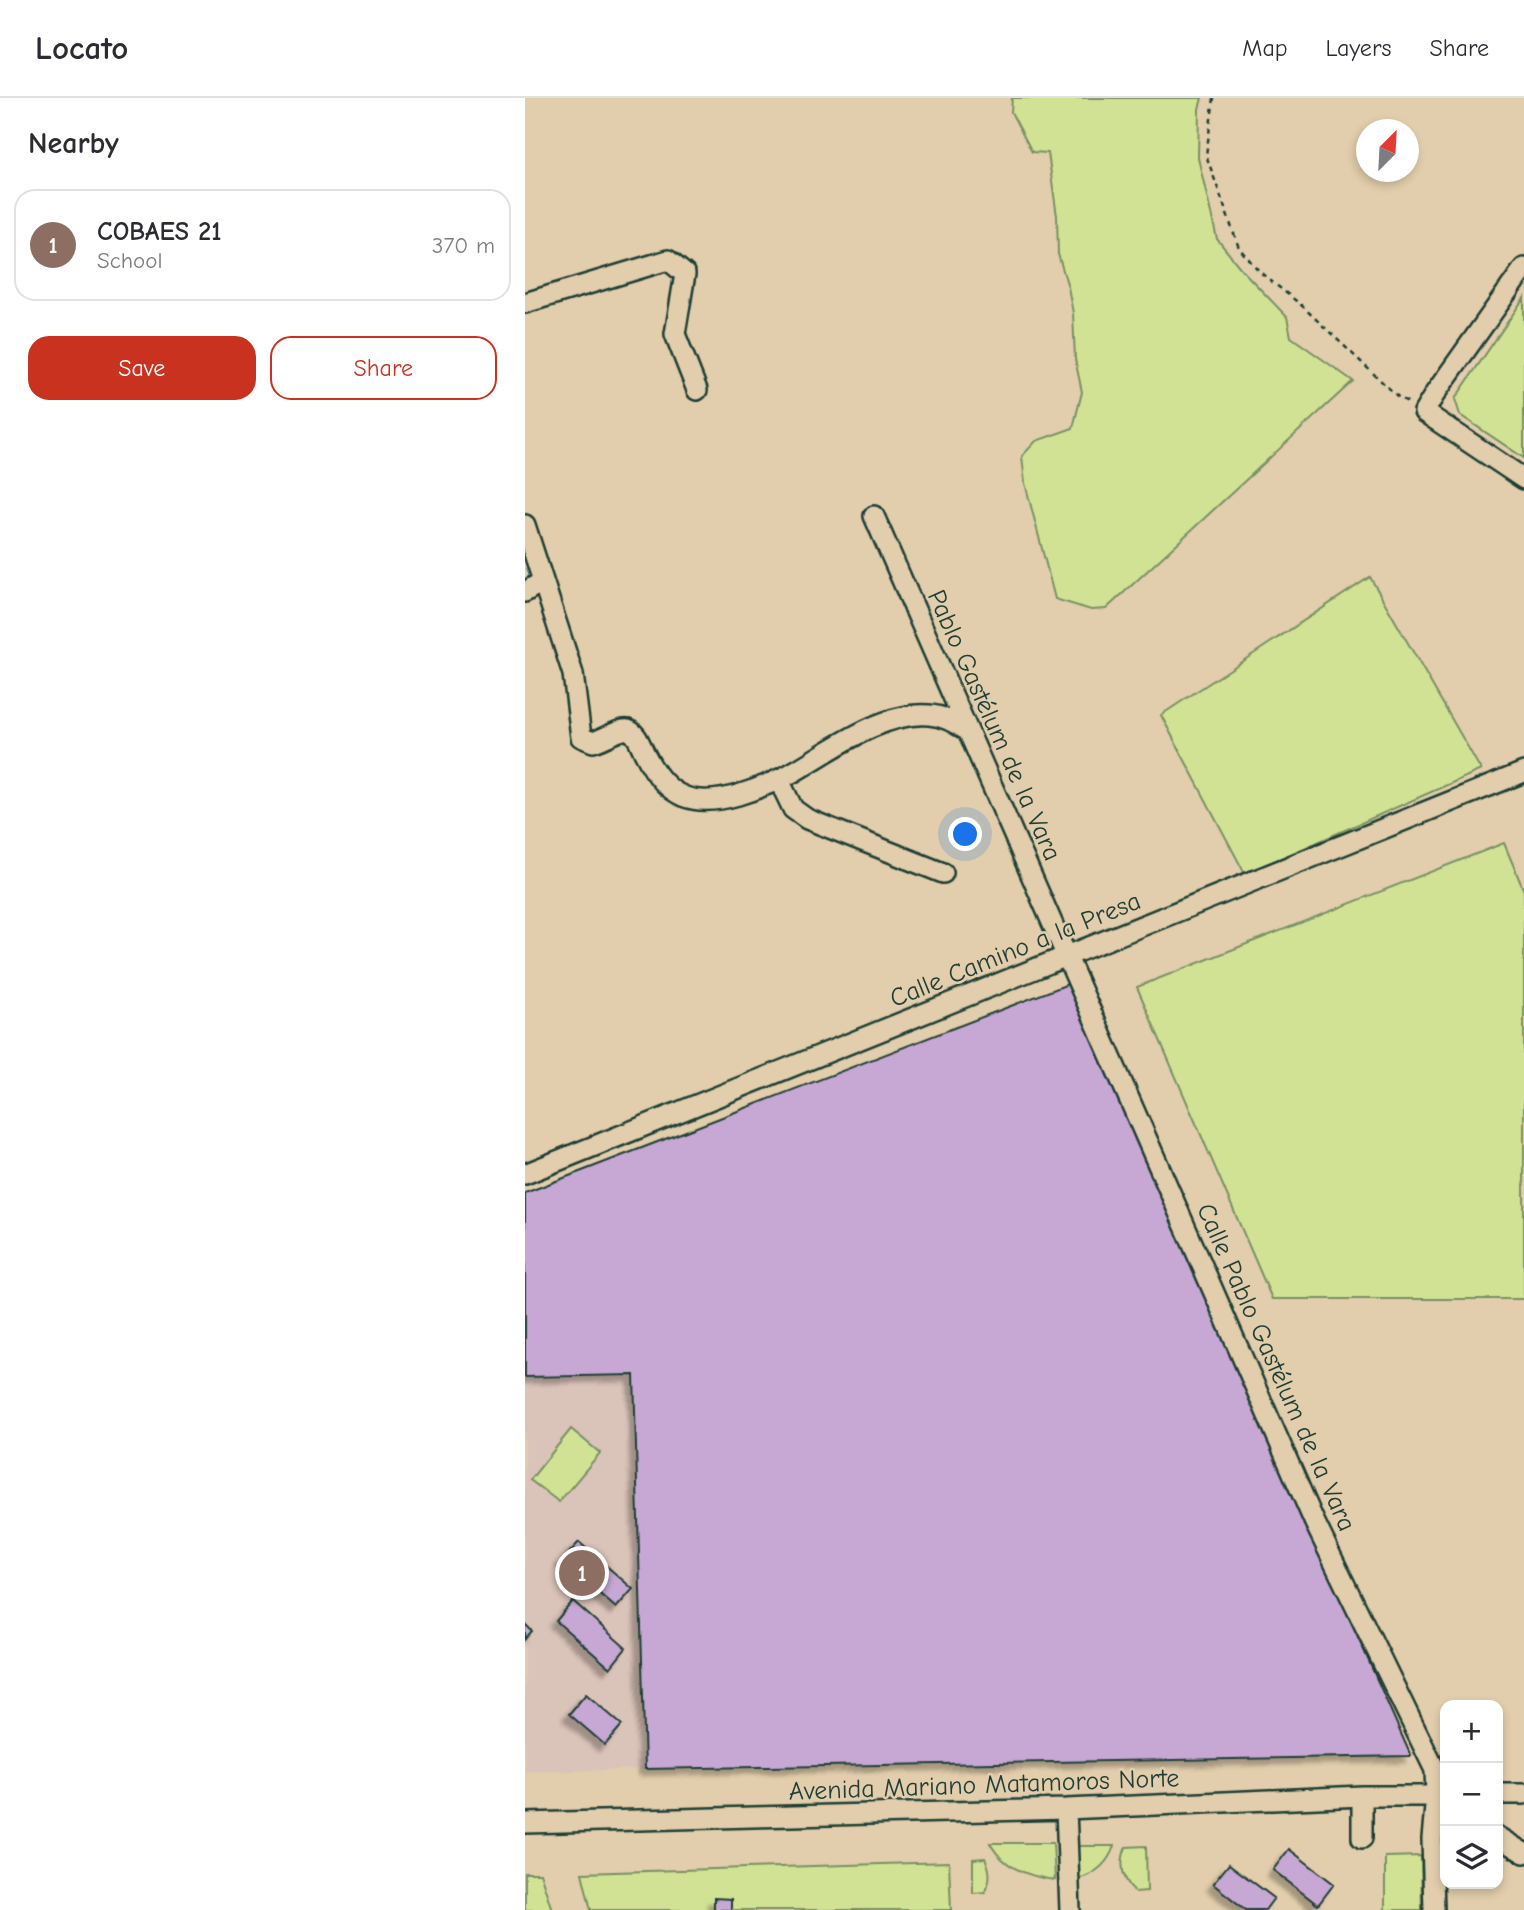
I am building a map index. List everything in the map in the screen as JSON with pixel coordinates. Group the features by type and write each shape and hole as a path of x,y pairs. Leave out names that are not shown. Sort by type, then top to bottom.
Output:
{"street":[{"path":"525,303 668,260 685,274 675,334 697,390"},
{"path":"1524,268 1424,412 1524,479"},
{"name":"Pablo Gastélum de la Vara","path":"874,516 1069,956"},
{"path":"525,526 573,674 581,737 593,742 624,730 630,731 664,786 691,799 710,801 737,795 779,779 846,740 905,717 928,714 949,718 969,731"},
{"path":"525,592 543,581"},
{"name":"Calle Camino a la Presa","path":"525,1174 1524,772"},
{"path":"779,779 793,809 807,819 943,873"},
{"name":"Calle Pablo Gastélum de la Vara","path":"1069,956 1314,1521 1435,1770 1440,1792"},
{"path":"1503,1794 1524,1794"},
{"path":"1361,1838 1362,1796"},
{"name":"Avenida Mariano Matamoros Norte","path":"525,1823 1066,1809 1362,1796 1440,1796"},
{"name":"Calle Pablo Gastélum de la Vara","path":"1434,1910 1432,1839 1440,1801"},
{"path":"1066,1809 1070,1910"},
{"path":"1503,1840 1524,1853"}],"path":[{"path":"1215,98 1206,155 1239,248 1261,273 1300,304 1397,396 1424,412"}],"shaded area":[{"path":"634,1375 645,1769 525,1772 525,1378"}],"green space":[{"path":"1012,98 1202,98 1199,109 1198,158 1217,239 1287,317 1291,337 1353,381 1106,609 1091,610 1055,599 1025,483 1022,456 1036,441 1073,428 1082,392 1075,359 1073,313 1058,254 1057,216 1048,153 1032,152 1011,112"},
{"path":"1524,298 1524,458 1460,415 1455,399"},
{"path":"1370,577 1481,770 1245,874 1161,715"},
{"path":"1504,843 1524,891 1524,1299 1272,1299 1137,987"},
{"path":"571,1429 600,1453 559,1502 530,1480"},
{"path":"990,1843 1053,1843 1055,1880 1036,1876 1009,1864"},
{"path":"1078,1846 1114,1846 1101,1867 1078,1879"},
{"path":"1146,1846 1147,1891 1135,1892 1125,1877 1122,1865 1124,1853 1126,1847"},
{"path":"1421,1856 1422,1910 1385,1910 1385,1857"},
{"path":"985,1858 989,1875 987,1888 985,1892 973,1893 973,1859"},
{"path":"949,1862 951,1910 591,1910 582,1873"},
{"path":"525,1873 540,1873 552,1910 525,1910"}],"building":[{"path":"1068,984 1411,1756 645,1769 634,1375 525,1377 525,1193"},
{"path":"579,1542 633,1589 616,1608 562,1561"},
{"path":"573,1601 626,1648 610,1668 556,1621"},
{"path":"525,1624 532,1631 525,1639"},
{"path":"586,1694 622,1725 605,1745 569,1714"},
{"path":"1289,1849 1334,1884 1318,1905 1273,1870"},
{"path":"1229,1864 1274,1898 1265,1910 1246,1910 1213,1884"},
{"path":"714,1898 731,1899 731,1910 714,1910"}],"place":[{"name":"COBAES 21","path":"582,1573"}]}
